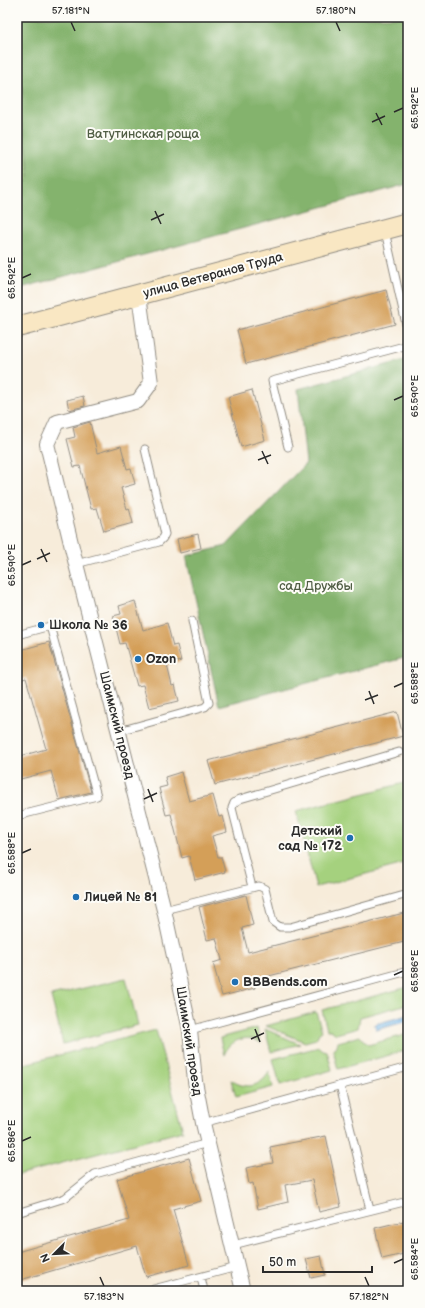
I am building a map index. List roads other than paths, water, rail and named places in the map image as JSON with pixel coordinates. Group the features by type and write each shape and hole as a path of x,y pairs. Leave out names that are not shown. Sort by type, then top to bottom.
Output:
{"main road":[{"name":"улица Ветеранов Труда","path":"17,327 408,223"}],"street":[{"name":"Шаимский проезд","path":"138,295 151,383 138,401 57,422 47,444 164,910 190,1030 195,1081 203,1123 243,1291"}],"lane":[{"path":"384,229 408,332"},
{"path":"288,447 272,381 408,346"},
{"path":"76,564 159,542 163,538 165,534 145,449"},
{"path":"119,730 205,707 209,703 192,621"},
{"path":"17,635 50,626 97,796 17,816"},
{"path":"252,887 232,808 234,803 240,799 399,752"},
{"path":"164,910 259,886 265,890 273,922 280,927 290,928 408,894"},
{"path":"190,1030 408,971"},
{"path":"203,1123 408,1067"},
{"path":"340,1085 370,1210"},
{"path":"17,1213 65,1198 95,1174 208,1143"},
{"path":"233,1245 408,1201"},
{"path":"146,1291 237,1267"},
{"path":"201,1276 204,1291"}],"water":[{"path":"408,1015 408,1021 376,1030 375,1024"}],"place":[{"name":"Школа № 36","path":"41,625"},
{"name":"Ozon","path":"138,659"},
{"name":"Детский сад № 172","path":"350,838"},
{"name":"Лицей № 81","path":"76,897"},
{"name":"BBBends.com","path":"235,982"}],"park label":[{"name":"Ватутинская роща","path":"143,134"},
{"name":"сад Дружбы","path":"316,586"}]}
